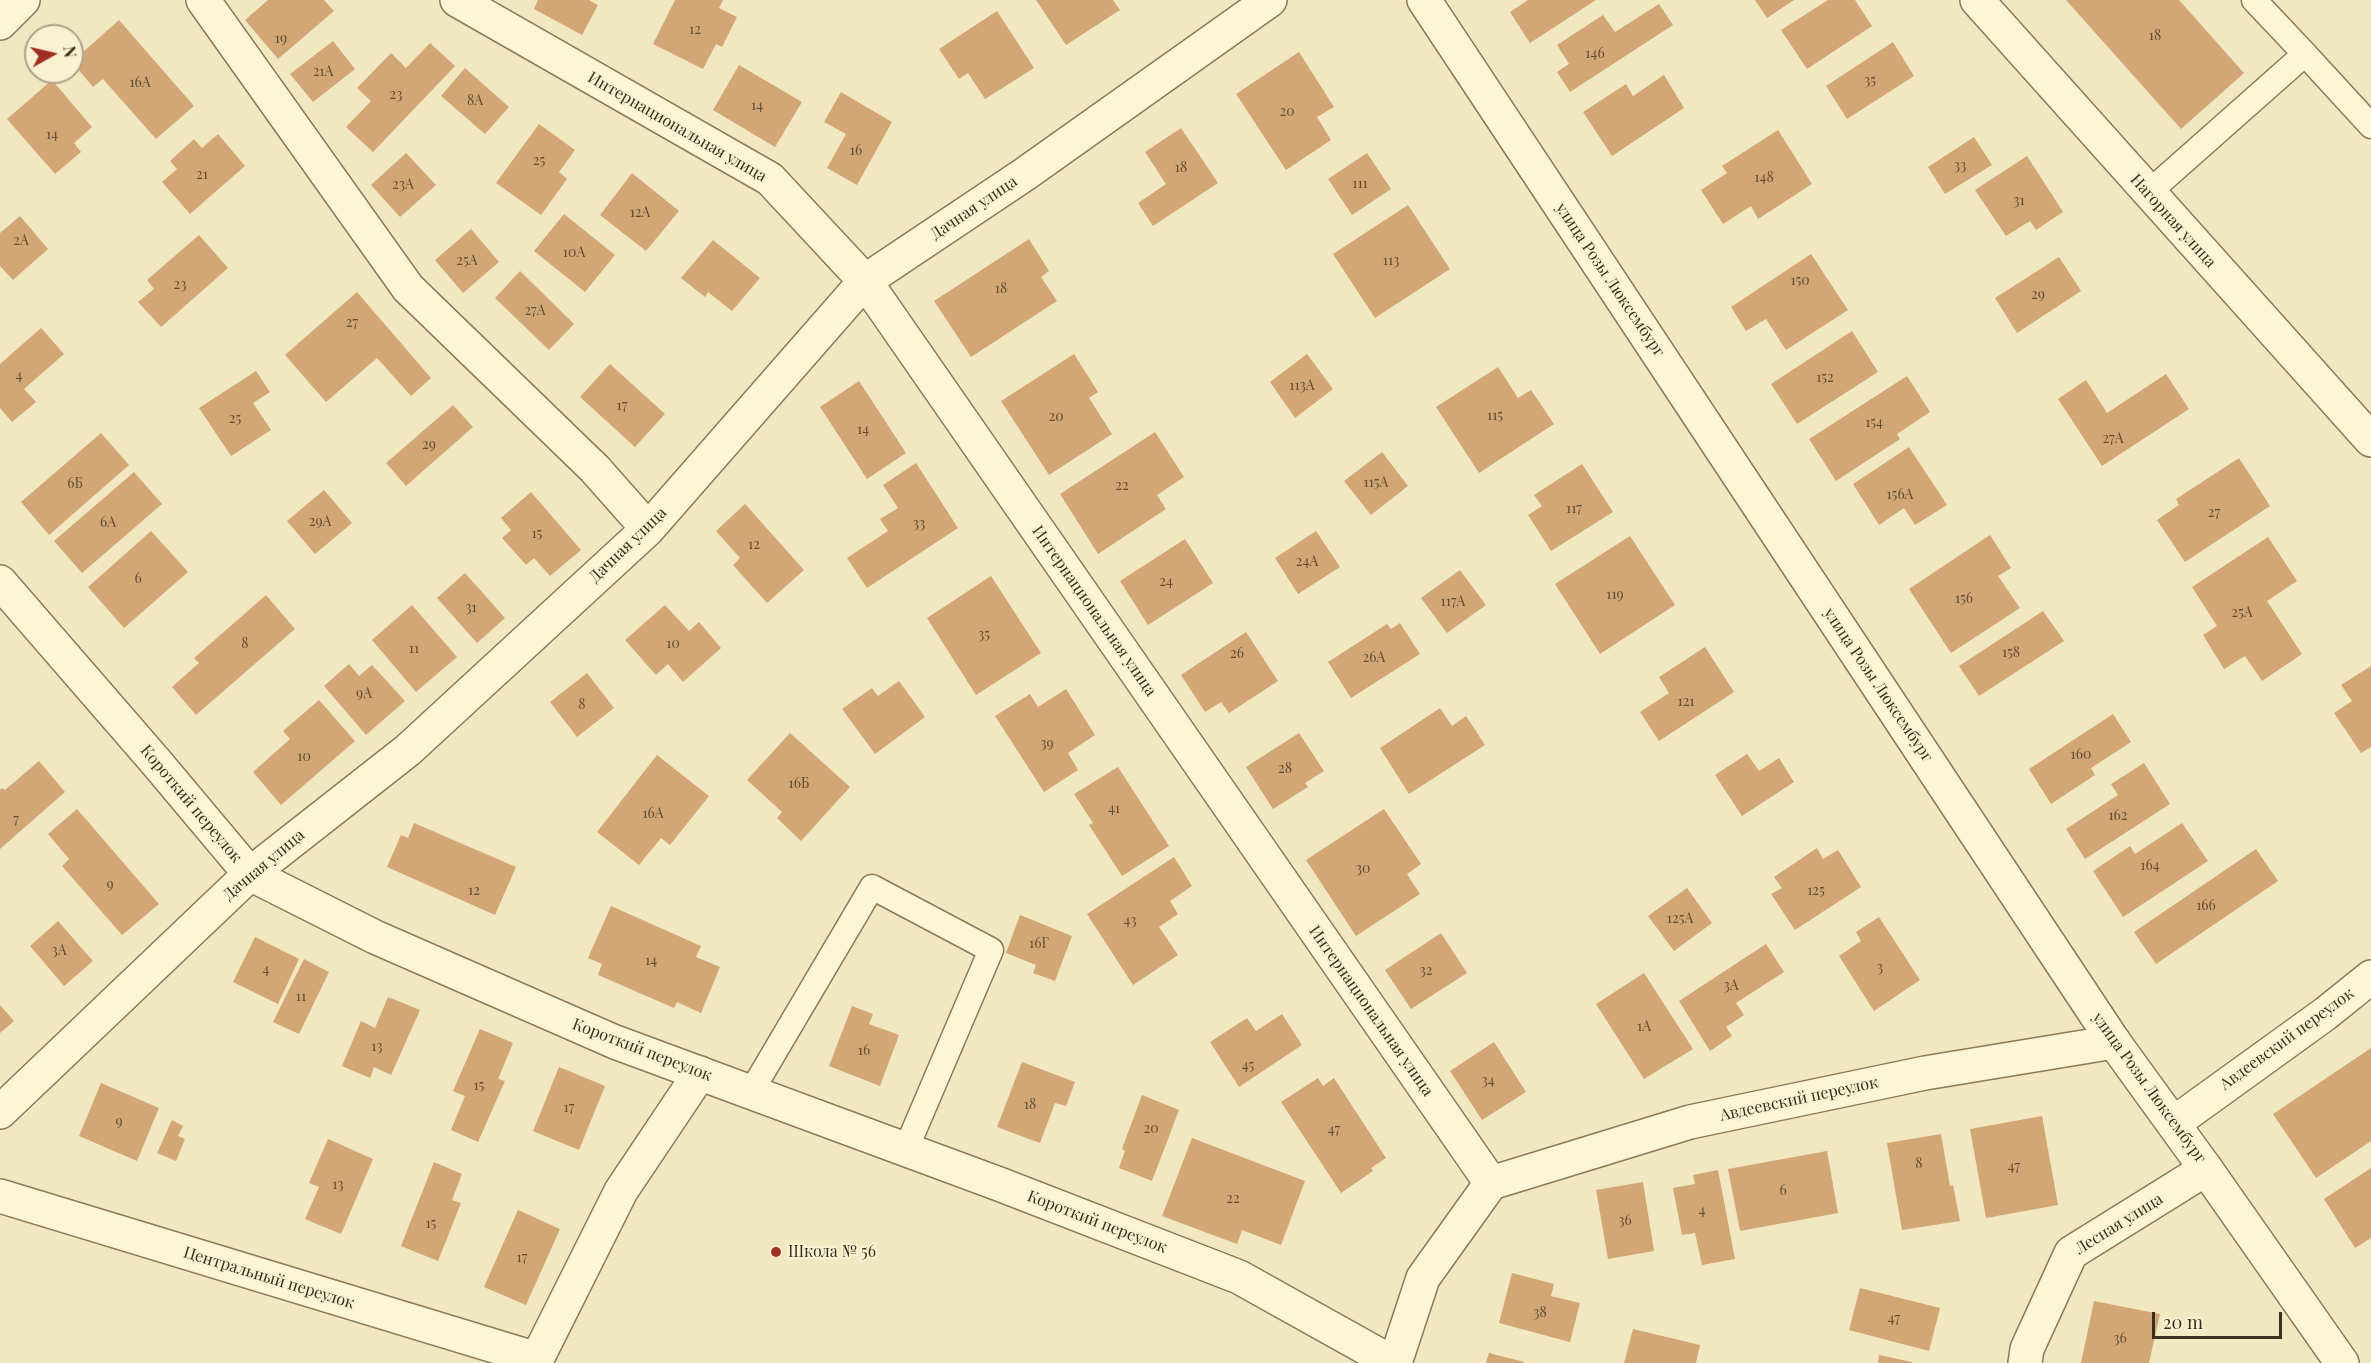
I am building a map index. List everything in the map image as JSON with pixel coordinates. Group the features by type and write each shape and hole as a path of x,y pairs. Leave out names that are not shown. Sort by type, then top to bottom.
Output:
{"street":[{"path":"0,23 23,0"},
{"path":"203,0 408,288 595,470 648,529"},
{"name":"Интернациональная улица","path":"457,0 770,179 865,281 1491,1183"},
{"name":"Дачная улица","path":"0,1112 250,874 408,750 648,529 865,281 1025,174 1270,0"},
{"name":"улица Розы Люксембург","path":"1424,0 2114,1042 2174,1123 2342,1363"},
{"name":"Нагорная улица","path":"1977,0 2371,440"},
{"name":"Короткий переулок","path":"0,582 250,874 375,937 615,1042 906,1149 1239,1277 1394,1363"},
{"name":"Авдеевский переулок","path":"2174,1123 2325,1014 2371,977"},
{"name":"Авдеевский переулок","path":"1491,1183 1690,1122 1925,1073 2114,1042"},
{"path":"536,1361 621,1191 700,1073"},
{"name":"Лесная улица","path":"2025,1363 2027,1349 2071,1253 2206,1169"},
{"path":"1394,1363 1423,1278 1491,1183"},
{"name":"Центральный переулок","path":"0,1197 536,1361"}],"lane":[{"path":"2254,0 2371,126"},
{"path":"2148,193 2305,54"},
{"path":"751,1092 872,887 991,950 906,1149"}],"building":[{"path":"268,0 324,0 334,11 278,59 245,20"},
{"path":"538,0 589,0 598,5 582,35 534,9"},
{"path":"675,0 723,0 719,8 737,17 722,47 716,44 703,69 653,44"},
{"path":"1036,0 1113,0 1120,10 1066,45"},
{"path":"1528,0 1596,0 1530,43 1510,12"},
{"path":"1755,0 1794,0 1767,18"},
{"path":"1828,0 1855,0 1872,26 1807,69 1781,30"},
{"path":"2066,0 2179,0 2244,73 2181,129"},
{"path":"1659,4 1673,25 1570,92 1557,72 1569,64 1557,45 1603,15 1615,32"},
{"path":"997,11 1034,68 985,99 968,73 959,79 939,49"},
{"path":"119,20 194,106 156,139 103,79 93,87 84,76 84,51"},
{"path":"333,41 355,69 313,102 290,74"},
{"path":"1893,42 1914,76 1847,119 1826,86"},
{"path":"430,43 455,66 373,152 346,127 371,101 357,88 391,53 406,68"},
{"path":"1299,52 1334,107 1317,117 1331,140 1286,170 1236,94"},
{"path":"739,65 802,102 775,147 713,110"},
{"path":"465,68 509,107 485,134 441,96"},
{"path":"1664,75 1684,108 1612,156 1583,112 1626,84 1633,96"},
{"path":"47,84 55,84 92,127 74,143 81,152 55,174 7,119"},
{"path":"841,92 892,122 857,185 827,168 846,134 824,122"},
{"path":"539,124 575,150 559,172 567,179 541,215 496,183"},
{"path":"1181,128 1218,183 1153,226 1138,203 1166,184 1145,152"},
{"path":"1778,130 1812,184 1758,219 1751,206 1723,224 1701,190 1727,173 1722,166"},
{"path":"218,134 245,166 190,214 162,182 177,169 170,161 194,139 202,148"},
{"path":"1974,137 1992,165 1945,194 1928,167"},
{"path":"406,153 436,185 400,217 371,185"},
{"path":"1367,153 1391,189 1352,215 1328,179"},
{"path":"2027,156 2063,212 2036,230 2030,221 2006,236 1975,190"},
{"path":"632,173 679,211 646,251 600,215"},
{"path":"1408,205 1450,269 1375,318 1333,254"},
{"path":"564,214 615,255 585,292 534,251"},
{"path":"20,216 48,249 13,280 0,266 0,233"},
{"path":"471,229 499,262 463,293 435,260"},
{"path":"199,235 228,268 161,327 138,302 154,289 147,280"},
{"path":"1029,239 1049,271 1041,277 1057,301 971,357 934,301"},
{"path":"713,240 760,278 732,311 708,292 705,297 681,278"},
{"path":"1811,254 1848,310 1786,350 1766,319 1746,331 1731,307"},
{"path":"2059,257 2081,291 2017,333 1995,298"},
{"path":"520,271 574,324 549,350 495,298"},
{"path":"357,292 431,378 411,396 377,358 326,402 285,355"},
{"path":"41,328 64,354 24,389 36,402 12,422 0,408 0,364"},
{"path":"1852,331 1878,372 1797,424 1771,384"},
{"path":"1074,354 1098,392 1089,398 1112,434 1049,475 1001,401"},
{"path":"1307,354 1333,389 1295,418 1270,382"},
{"path":"610,364 665,414 635,447 580,397"},
{"path":"1498,367 1518,398 1531,390 1554,424 1479,473 1436,407"},
{"path":"256,371 270,392 253,403 271,430 231,456 199,408"},
{"path":"2166,374 2189,409 2102,466 2058,399 2086,380 2107,413"},
{"path":"1907,376 1930,412 1897,434 1900,439 1836,481 1809,439"},
{"path":"859,381 906,453 867,479 820,407"},
{"path":"453,405 473,427 406,486 386,463"},
{"path":"1155,432 1184,477 1157,495 1166,509 1098,554 1060,494"},
{"path":"101,433 129,465 49,535 21,502"},
{"path":"1909,447 1947,505 1915,525 1904,508 1879,525 1853,484"},
{"path":"1382,452 1408,486 1371,515 1344,481"},
{"path":"2239,458 2270,506 2185,562 2157,520 2179,505 2176,499"},
{"path":"916,463 958,528 867,588 847,558 888,531 880,519 898,508 883,485"},
{"path":"1582,464 1613,512 1551,551 1528,515 1542,506 1534,495"},
{"path":"134,472 162,504 82,573 54,541"},
{"path":"324,490 352,523 315,554 287,521"},
{"path":"531,492 581,550 550,576 534,558 526,565 502,538 511,530 501,518"},
{"path":"745,504 804,570 767,603 733,565 740,558 716,531"},
{"path":"151,531 188,572 124,628 88,587"},
{"path":"1316,531 1340,567 1298,594 1275,558"},
{"path":"1990,535 2011,568 1998,576 2020,608 1951,653 1909,589"},
{"path":"1630,536 1675,605 1600,654 1555,584"},
{"path":"2268,537 2297,581 2267,601 2302,654 2262,681 2245,656 2224,669 2203,635 2217,626 2192,587"},
{"path":"1185,539 1213,583 1148,625 1120,581"},
{"path":"1460,570 1486,605 1447,633 1421,598"},
{"path":"465,573 505,618 477,643 437,598"},
{"path":"991,576 1041,653 976,695 927,618"},
{"path":"266,595 295,629 196,715 172,687 199,663 194,658"},
{"path":"412,605 457,657 416,692 372,640"},
{"path":"665,605 689,631 699,622 721,648 683,682 668,664 656,675 625,640"},
{"path":"2043,611 2064,641 1979,696 1959,666"},
{"path":"1400,623 1420,654 1351,698 1328,662 1387,624 1391,629"},
{"path":"1246,632 1278,681 1229,713 1221,702 1205,712 1181,675"},
{"path":"1705,647 1734,692 1659,741 1640,712 1669,693 1659,677"},
{"path":"349,664 359,676 372,665 405,701 366,735 324,686"},
{"path":"2371,666 2371,747 2361,753 2334,713 2352,701 2341,685"},
{"path":"587,673 614,708 577,737 550,702"},
{"path":"899,681 925,717 875,754 842,709 872,688 878,696"},
{"path":"1066,689 1095,735 1068,753 1078,770 1044,792 995,716 1030,694 1038,707"},
{"path":"319,700 355,741 281,805 253,772 290,739 283,731"},
{"path":"1440,708 1452,726 1466,716 1485,745 1409,794 1380,748"},
{"path":"2113,714 2131,742 2091,768 2095,775 2051,804 2029,769"},
{"path":"790,733 850,787 801,841 777,818 782,812 747,780"},
{"path":"1299,733 1324,771 1305,783 1308,787 1273,809 1246,767"},
{"path":"1747,754 1759,771 1779,758 1794,782 1742,816 1715,775"},
{"path":"657,755 709,796 670,845 661,838 639,865 597,832"},
{"path":"39,761 65,792 0,849 0,790 2,788 5,790"},
{"path":"2144,763 2170,804 2085,859 2066,829 2118,795 2111,784"},
{"path":"1118,767 1169,846 1122,876 1089,825 1093,823 1074,794"},
{"path":"77,809 159,904 122,935 62,866 69,859 48,834"},
{"path":"1384,809 1421,864 1407,874 1420,894 1356,936 1306,860"},
{"path":"414,823 516,867 495,915 387,867 401,835 408,838"},
{"path":"2182,823 2208,861 2123,917 2093,871 2130,846 2135,854"},
{"path":"1817,848 1823,859 1838,850 1861,887 1795,930 1771,894 1782,888 1774,877"},
{"path":"2256,849 2278,881 2156,964 2134,932"},
{"path":"1174,857 1192,886 1170,901 1178,914 1159,927 1178,955 1133,985 1087,914"},
{"path":"1687,888 1712,923 1674,951 1648,916"},
{"path":"611,906 701,946 696,957 720,967 701,1013 677,1002 674,1008 598,975 602,964 588,958"},
{"path":"1020,915 1072,936 1055,981 1033,973 1036,965 1006,953"},
{"path":"1879,917 1920,980 1874,1011 1839,956 1861,941 1856,932"},
{"path":"58,921 93,961 64,986 30,946"},
{"path":"1441,933 1467,973 1411,1009 1385,970"},
{"path":"255,937 299,959 278,1004 233,982"},
{"path":"1766,944 1784,972 1736,1003 1744,1015 1726,1027 1732,1036 1710,1051 1679,1001"},
{"path":"304,959 329,972 299,1034 273,1022"},
{"path":"1644,973 1693,1049 1644,1079 1596,1004"},
{"path":"388,997 420,1010 391,1075 374,1067 370,1078 342,1066 361,1021 375,1028"},
{"path":"0,1005 14,1021 0,1033"},
{"path":"852,1006 873,1014 869,1024 899,1035 880,1086 829,1066"},
{"path":"1282,1014 1302,1045 1239,1087 1210,1042 1247,1018 1256,1031"},
{"path":"480,1029 513,1043 498,1079 505,1081 478,1142 451,1130 465,1096 453,1091"},
{"path":"1494,1042 1526,1092 1482,1120 1450,1071"},
{"path":"2371,1048 2371,1141 2316,1178 2273,1114"},
{"path":"1022,1062 1075,1082 1066,1106 1055,1103 1040,1143 997,1127"},
{"path":"559,1067 605,1086 579,1150 533,1131"},
{"path":"1318,1078 1323,1086 1334,1078 1386,1158 1371,1168 1373,1171 1341,1193 1281,1102"},
{"path":"101,1083 159,1108 137,1161 79,1136"},
{"path":"1142,1095 1179,1110 1152,1181 1119,1168 1125,1151 1122,1149"},
{"path":"2042,1116 2058,1205 1986,1218 1970,1129"},
{"path":"172,1120 183,1126 178,1136 185,1139 176,1161 157,1153"},
{"path":"1941,1134 1950,1186 1953,1185 1960,1221 1902,1230 1887,1143"},
{"path":"1192,1138 1305,1181 1281,1245 1242,1230 1237,1244 1162,1216"},
{"path":"328,1139 373,1159 341,1234 305,1219 319,1187 309,1183"},
{"path":"1827,1151 1838,1213 1740,1231 1728,1169"},
{"path":"434,1162 462,1174 452,1200 461,1203 438,1261 401,1246"},
{"path":"2371,1168 2371,1238 2355,1248 2324,1199"},
{"path":"1718,1170 1735,1259 1702,1265 1695,1233 1682,1235 1673,1188 1695,1184 1693,1175"},
{"path":"1643,1182 1654,1251 1608,1259 1596,1190"},
{"path":"518,1210 560,1229 526,1305 484,1287"},
{"path":"1512,1273 1554,1284 1551,1296 1580,1303 1570,1342 1499,1323"},
{"path":"1860,1288 1940,1308 1929,1351 1849,1330"},
{"path":"2094,1301 2160,1314 2149,1363 2081,1363"},
{"path":"1633,1329 1700,1345 1696,1363 1624,1363"},
{"path":"1489,1353 1524,1362 1524,1363 1486,1363"},
{"path":"1879,1355 1912,1362 1912,1363 1878,1363"}],"place":[{"name":"Школа № 56","path":"776,1252"}]}
